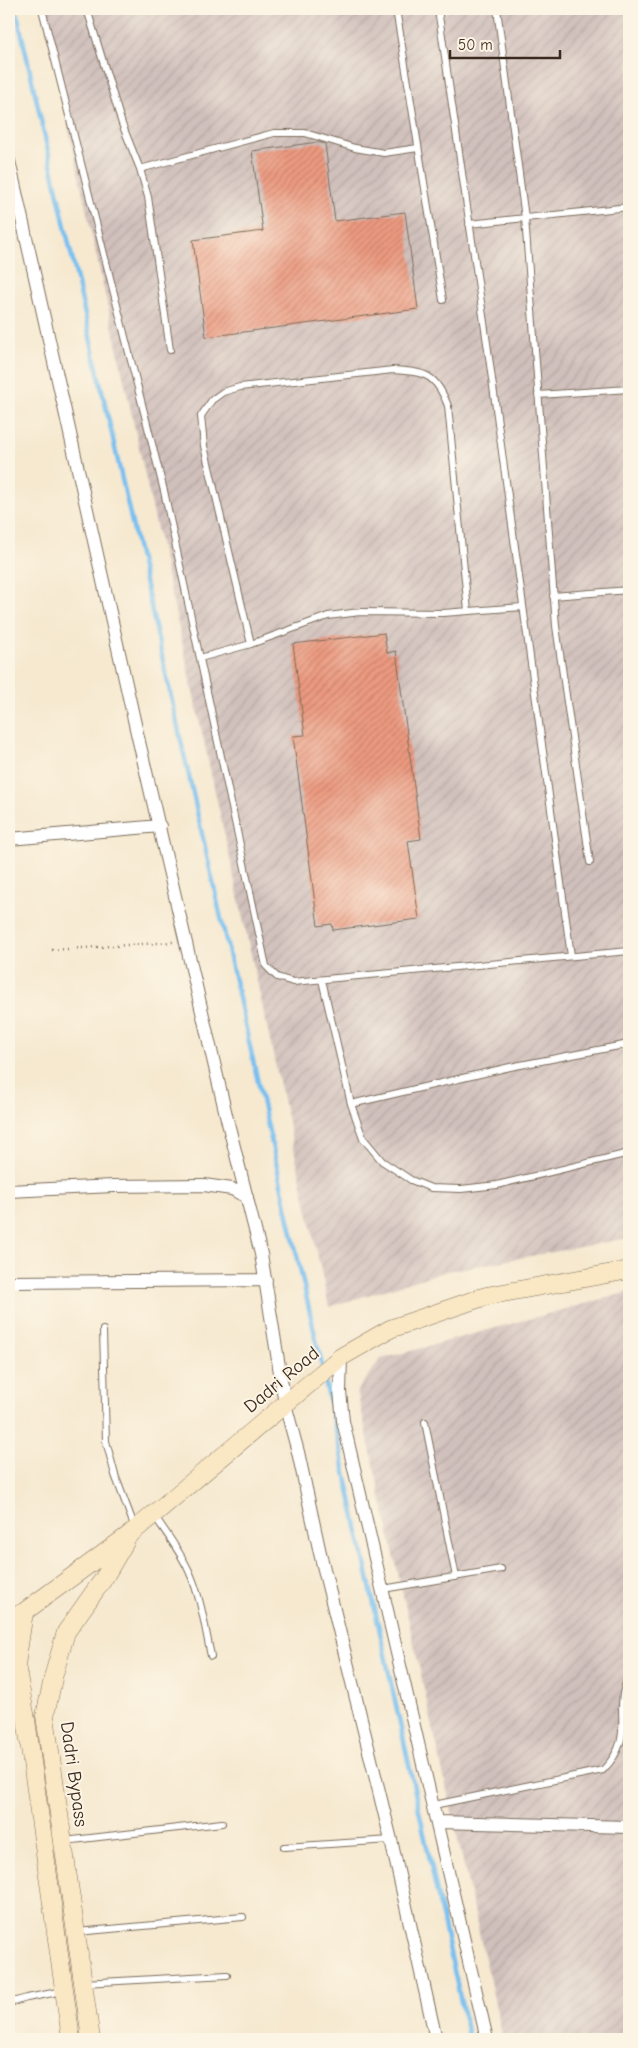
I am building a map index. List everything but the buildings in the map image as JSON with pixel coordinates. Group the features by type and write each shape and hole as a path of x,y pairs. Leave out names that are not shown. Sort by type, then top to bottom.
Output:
{"main road":[{"name":"Dadri Road","path":"16,1615 132,1532 342,1357 390,1329 486,1296 629,1270"},
{"name":"Dadri Bypass","path":"91,2039 45,1716 66,1632 104,1578 132,1532"},
{"path":"16,1615 16,1665 26,1719 71,2039"}],"street":[{"path":"9,161 227,1119 261,1254 298,1452 320,1553 436,2039"},
{"path":"9,839 160,826"},
{"path":"9,1191 113,1186 204,1185 232,1189 247,1197"},
{"path":"9,1282 266,1280"},
{"path":"342,1357 340,1391 343,1421 488,2039"},
{"path":"438,1822 629,1827"}],"lane":[{"path":"42,9 164,491 266,966 277,977 293,982 629,951"},
{"path":"87,9 122,124 140,169 148,197 170,350"},
{"path":"396,9 443,300"},
{"path":"438,9 571,956"},
{"path":"497,9 524,218 556,626 590,862"},
{"path":"140,169 274,133 305,133 355,148 384,153 418,148"},
{"path":"469,224 629,207"},
{"path":"251,644 204,446 201,416 212,400 223,392 240,387 393,370 417,371 433,379 441,388 448,406 468,611"},
{"path":"538,395 629,389"},
{"path":"553,596 629,590"},
{"path":"200,658 251,644 328,616 360,612 443,613 523,607"},
{"path":"322,980 351,1104 363,1138 382,1161 411,1180 431,1188 461,1189 497,1185 629,1153"},
{"path":"351,1104 510,1067 629,1044"},
{"path":"103,1330 106,1441 132,1532"},
{"path":"425,1422 456,1577"},
{"path":"154,1514 182,1556 189,1571 200,1607 211,1656"},
{"path":"382,1589 501,1569"},
{"path":"434,1805 602,1770 613,1760 620,1749 623,1733 623,1688 629,1676"},
{"path":"63,1841 222,1823"},
{"path":"284,1847 390,1840"},
{"path":"76,1932 243,1917"},
{"path":"83,1983 227,1975"},
{"path":"9,2003 64,1991"}],"path":[{"path":"52,950 187,941"}],"shaded area":[{"path":"42,9 629,9 629,1238 443,1272 329,1307"},
{"path":"629,1292 629,2039 503,2039 357,1391 381,1359"}],"waterway":[{"path":"16,9 322,1366"},
{"path":"324,1376 469,2039"}]}
